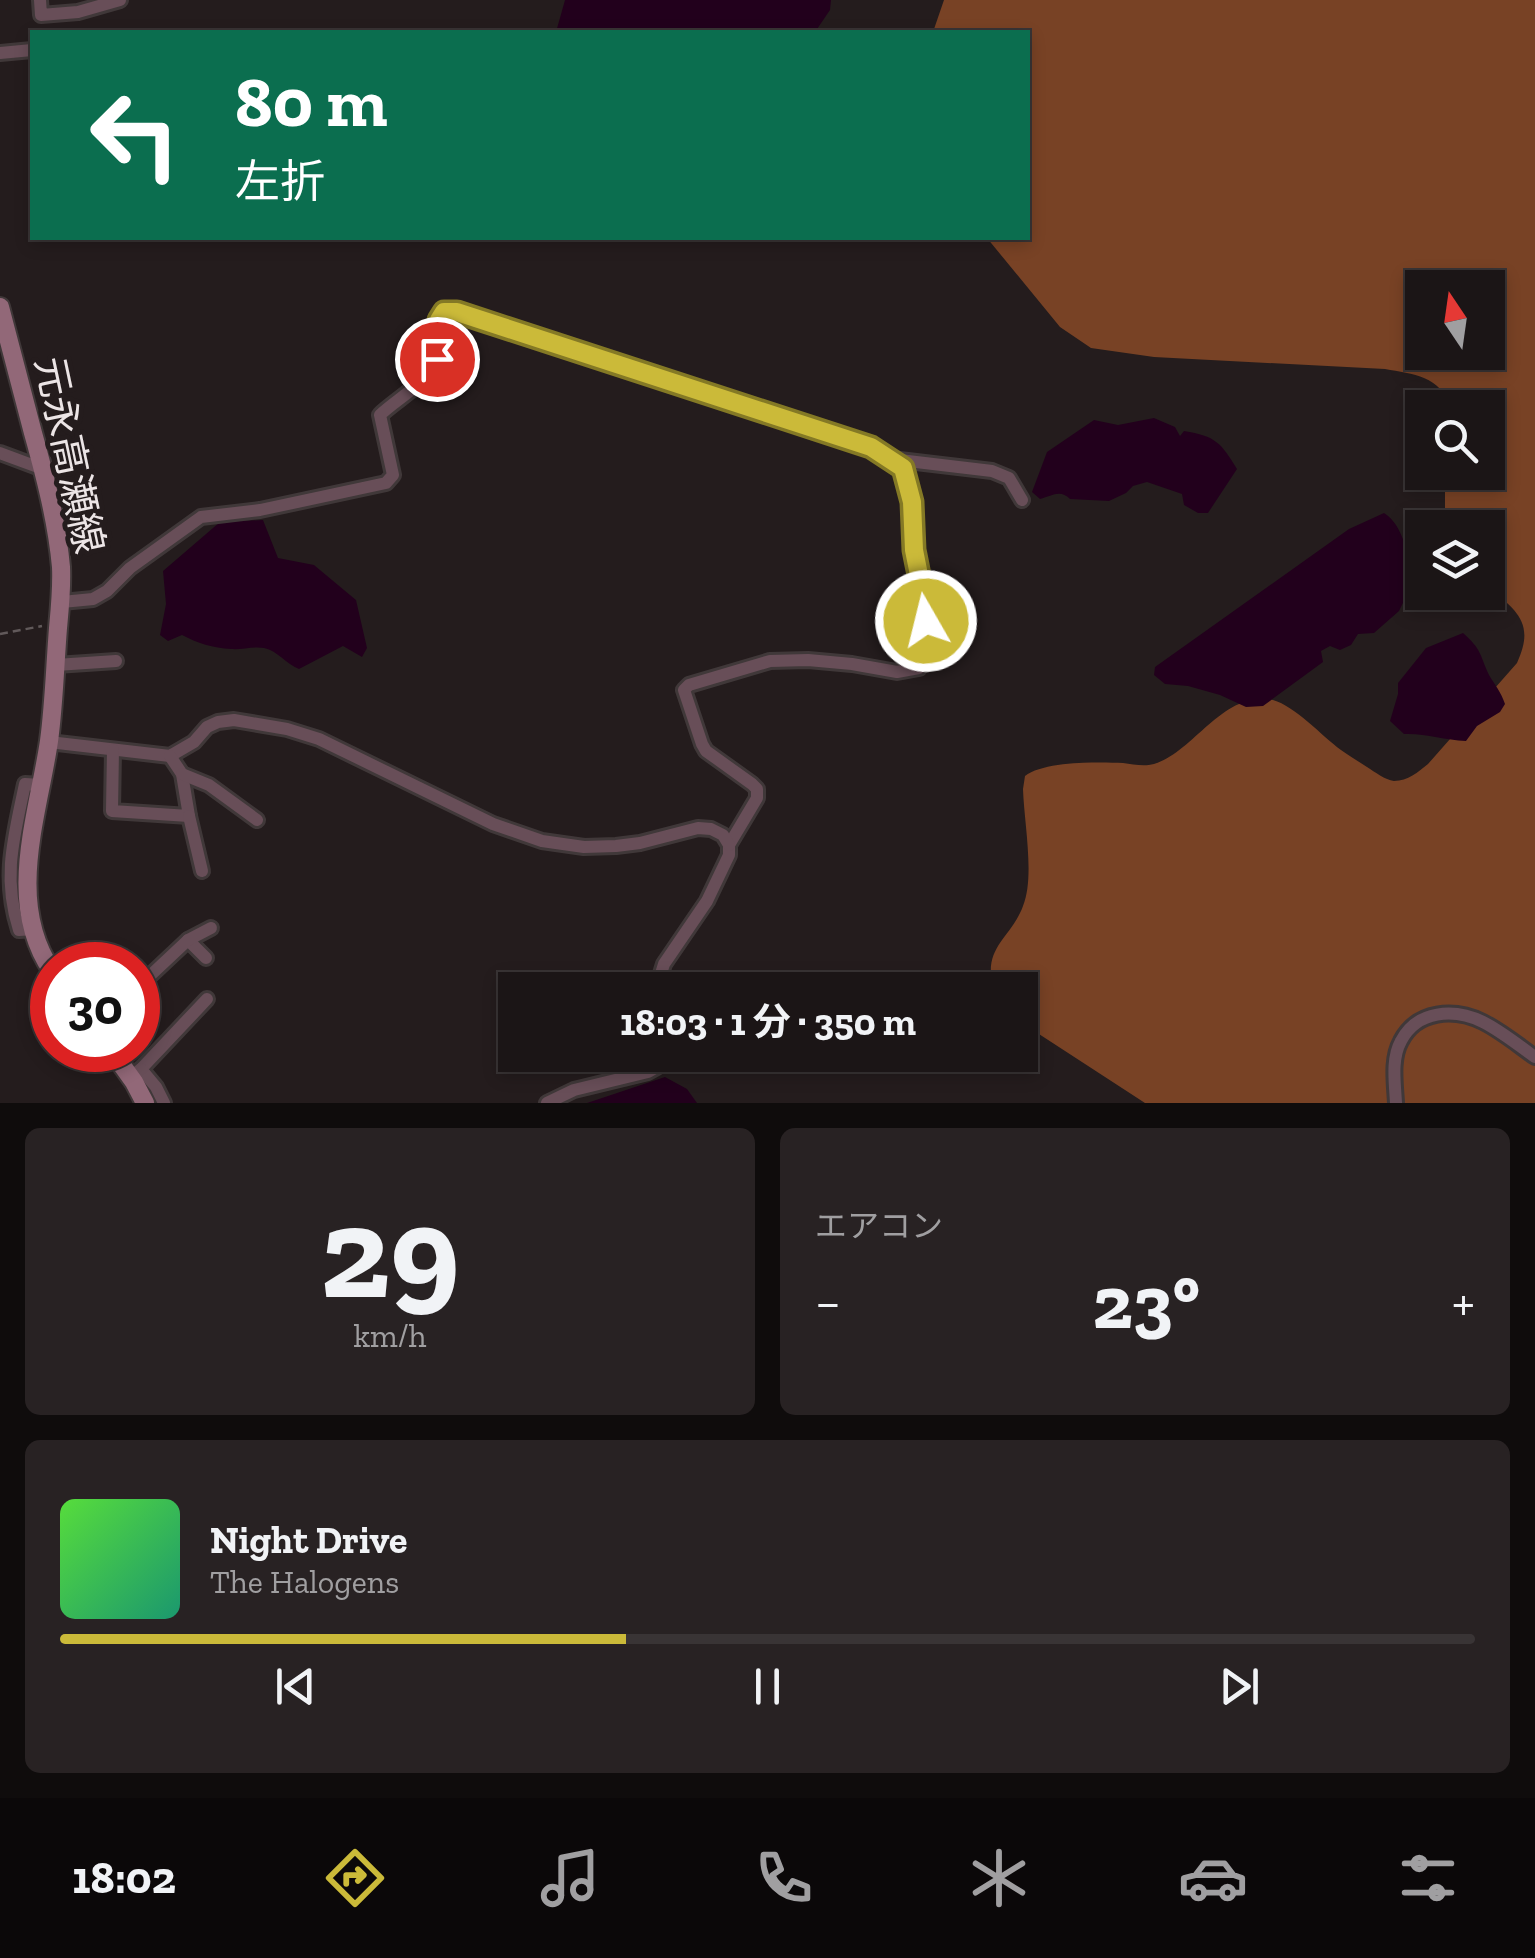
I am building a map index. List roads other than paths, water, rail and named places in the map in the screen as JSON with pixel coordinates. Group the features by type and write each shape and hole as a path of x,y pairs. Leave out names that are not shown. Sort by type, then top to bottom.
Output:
{"main road":[{"name":"元永高瀬線","path":"0,308 43,468 60,564 62,602 48,742 27,874 28,902 39,942"},
{"path":"136,1073 145,1103"}],"street":[{"path":"40,0 41,15 78,12 120,0"},
{"path":"0,53 30,50"},
{"path":"62,602 92,599 107,591 130,568 201,517 260,510 386,483 393,475 380,415 432,371 437,359 439,320 444,312 457,312 871,447 903,468 912,502 914,550 926,610 923,661 919,668 897,672 808,660 770,661 684,690 706,751 756,789 757,798 729,845 706,901 662,972"},
{"path":"0,453 43,468"},
{"path":"888,458 992,471 1009,478 1022,500"},
{"path":"56,666 116,662"},
{"path":"48,742 170,756 218,722 234,720 319,739 493,824 542,841 584,847 616,846 698,828 724,835 729,845"},
{"path":"112,750 112,811 189,816"},
{"path":"170,756 182,774 202,870"},
{"path":"182,774 209,785 257,820"},
{"path":"34,929 20,930 5,877 25,784 40,786"},
{"path":"160,966 188,940 211,928"},
{"path":"188,940 206,958"},
{"path":"164,1103 156,1087 136,1073 206,999"},
{"path":"1396,1103 1395,1064 1401,1041 1418,1021 1437,1014 1461,1014 1485,1023 1535,1056"},
{"path":"547,1103 574,1090 648,1072"}]}
